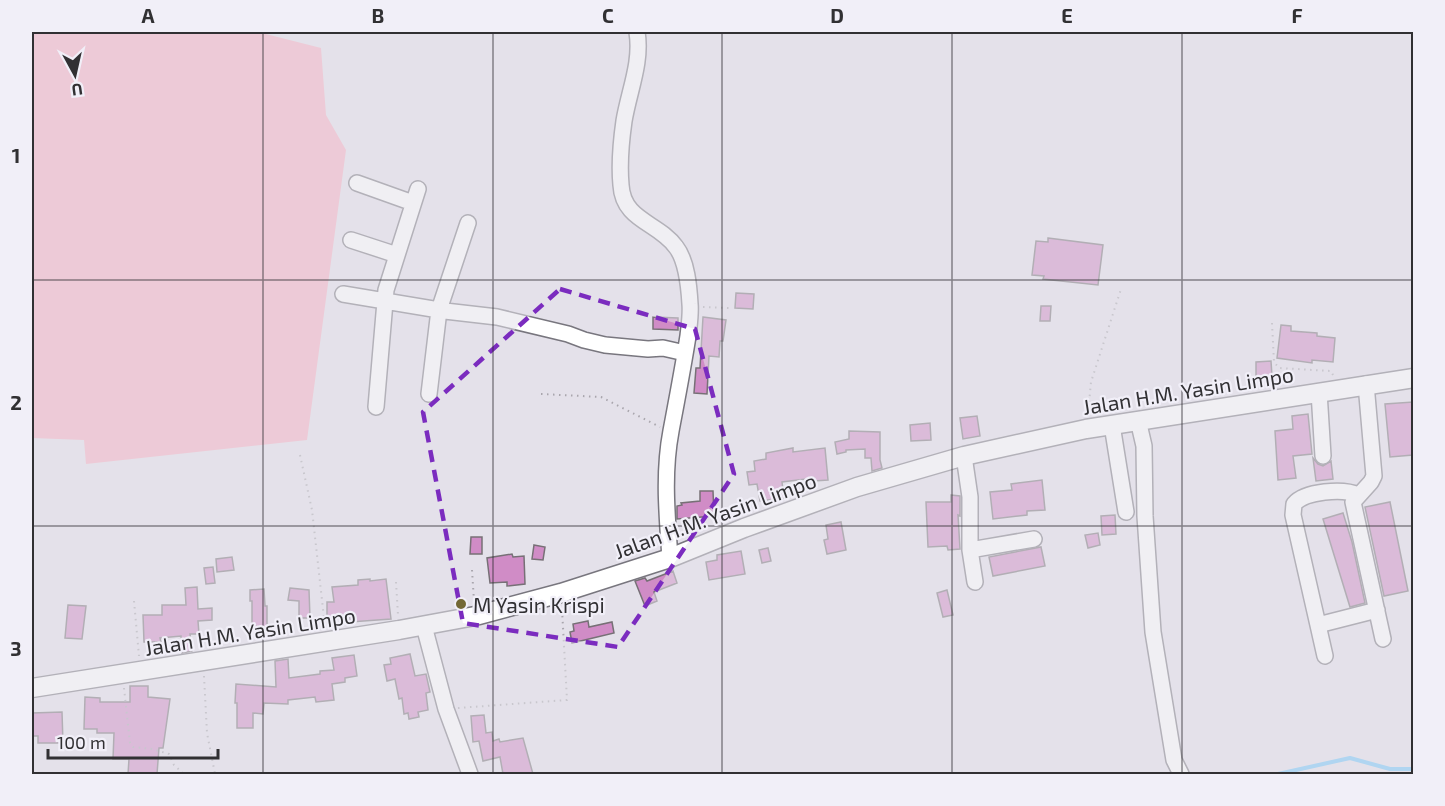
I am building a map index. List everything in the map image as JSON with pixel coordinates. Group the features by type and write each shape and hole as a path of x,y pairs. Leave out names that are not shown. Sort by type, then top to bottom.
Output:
{"main road":[{"name":"Jalan H.M. Yasin Limpo","path":"32,688 475,616 561,593 670,558 744,528 847,491 964,456 1086,429 1413,378"}],"street":[{"path":"637,32 638,57 624,121 620,160 622,196 633,214 677,248 684,266 691,306 666,466 670,558"},
{"path":"357,183 415,196 386,290 376,407"},
{"path":"429,394 439,310 468,223"},
{"path":"351,240 397,255"},
{"path":"343,294 363,299 385,300 497,317 605,345 663,348 685,353"},
{"path":"1366,384 1374,476 1353,502 1383,639"},
{"path":"1323,456 1325,391"},
{"path":"1138,420 1144,446 1145,516 1153,632 1174,760 1181,774"},
{"path":"1112,425 1126,512"},
{"path":"964,456 970,497 970,550 975,582"},
{"path":"1325,656 1293,515 1294,504 1304,497 1331,492 1348,491 1358,495"},
{"path":"970,550 1034,539"},
{"path":"1318,625 1377,610"},
{"path":"424,626 446,709 470,774"}],"path":[{"path":"1086,429 1091,382 1121,289"},
{"path":"691,306 730,308"},
{"path":"1272,323 1274,362 1278,368 1331,371 1325,391"},
{"path":"541,394 601,397 670,432"},
{"path":"300,455 312,510 327,641"},
{"path":"472,570 475,616"},
{"path":"396,582 399,630"},
{"path":"446,709 567,700 561,593"},
{"path":"134,601 133,672 123,689 130,743 133,747 152,748 169,754 174,765 184,774"},
{"path":"203,661 207,734 215,774"}],"highlighted area":[{"path":"560,289 695,329 734,474 618,647 463,623 423,412"}],"shaded area":[{"path":"32,32 258,32 321,48 326,115 346,150 307,440 86,464 84,440 32,438"}],"building":[{"path":"1048,238 1103,245 1098,285 1043,279 1044,276 1032,275 1036,241 1048,242"},
{"path":"736,293 754,294 753,309 735,308"},
{"path":"1041,306 1051,306 1050,321 1040,321"},
{"path":"653,317 678,318 678,330 653,329"},
{"path":"703,317 726,320 723,341 720,341 719,357 709,356 707,394 694,393 696,368 700,368"},
{"path":"1281,325 1291,326 1291,331 1317,333 1317,336 1335,338 1333,362 1312,360 1312,363 1277,358"},
{"path":"1271,361 1272,376 1256,376 1256,362"},
{"path":"1413,402 1413,455 1390,457 1385,404"},
{"path":"1308,414 1312,454 1293,456 1296,478 1278,480 1275,431 1293,429 1292,416"},
{"path":"977,416 980,436 963,439 960,418"},
{"path":"930,423 931,440 911,441 910,425"},
{"path":"849,431 880,432 882,468 872,471 871,458 865,458 865,449 846,450 846,452 837,454 835,442 849,439"},
{"path":"793,448 793,452 825,448 828,480 814,481 814,478 782,482 784,498 760,501 757,484 749,485 747,472 755,471 754,461 766,459 766,453"},
{"path":"1313,458 1323,466 1331,461 1333,479 1316,481"},
{"path":"1042,480 1045,510 1027,511 1027,515 993,519 990,492 1012,490 1011,484"},
{"path":"700,491 713,491 714,516 677,519 677,506 682,505 681,503 700,501"},
{"path":"951,495 960,496 960,516 958,515 960,549 948,550 947,546 928,547 926,502 951,502"},
{"path":"1390,502 1408,591 1384,596 1365,507"},
{"path":"1343,513 1352,542 1365,603 1350,607 1323,519"},
{"path":"1115,515 1116,534 1102,535 1101,516"},
{"path":"841,522 846,550 827,554 824,540 828,539 826,525"},
{"path":"1098,533 1100,545 1088,548 1085,535"},
{"path":"471,537 482,537 482,554 470,554"},
{"path":"534,545 545,547 543,560 532,559"},
{"path":"1041,547 1045,566 993,576 989,557"},
{"path":"768,548 771,561 762,563 759,550"},
{"path":"741,551 745,574 709,580 706,562 717,560 717,555"},
{"path":"512,554 513,557 524,556 525,584 507,586 507,582 490,583 487,558"},
{"path":"232,557 234,570 217,572 216,559"},
{"path":"213,567 215,583 206,584 204,568"},
{"path":"673,571 677,583 654,592 657,601 645,606 635,581 645,578 647,581"},
{"path":"370,579 370,581 386,579 391,619 350,622 350,615 327,617 327,602 334,602 332,587 358,585 358,580"},
{"path":"197,587 198,609 212,608 212,620 198,621 199,634 190,634 192,651 182,653 181,636 160,638 161,642 144,642 143,615 162,615 162,605 186,605 185,588"},
{"path":"290,588 309,590 310,618 299,618 299,601 288,600"},
{"path":"264,589 267,627 252,626 250,590"},
{"path":"947,590 953,615 943,617 937,593"},
{"path":"68,605 86,606 82,639 65,638"},
{"path":"588,621 589,627 612,622 614,633 572,643 570,632 574,631 573,624"},
{"path":"410,654 415,676 426,674 430,692 426,693 428,710 418,712 419,717 409,719 408,713 404,714 402,698 399,699 395,679 387,681 384,665 391,664 390,658"},
{"path":"354,655 357,676 345,678 345,682 332,684 334,700 316,702 315,697 288,700 288,704 264,703 263,714 253,713 253,728 237,728 236,684 276,687 275,661 288,659 289,678 334,670 332,658"},
{"path":"130,686 148,686 148,697 170,699 163,748 159,748 157,774 128,774 129,759 113,759 114,733 97,733 97,729 84,729 85,697 100,698 100,702 130,702"},
{"path":"62,712 63,743 38,743 38,736 32,736 32,713"},
{"path":"484,715 486,733 492,732 493,741 523,738 533,774 503,774 500,757 483,761 479,741 473,742 471,716"}],"waterway":[{"path":"1278,774 1350,758 1390,769 1414,769"}],"place":[{"name":"M Yasin Krispi","path":"461,604"}]}
